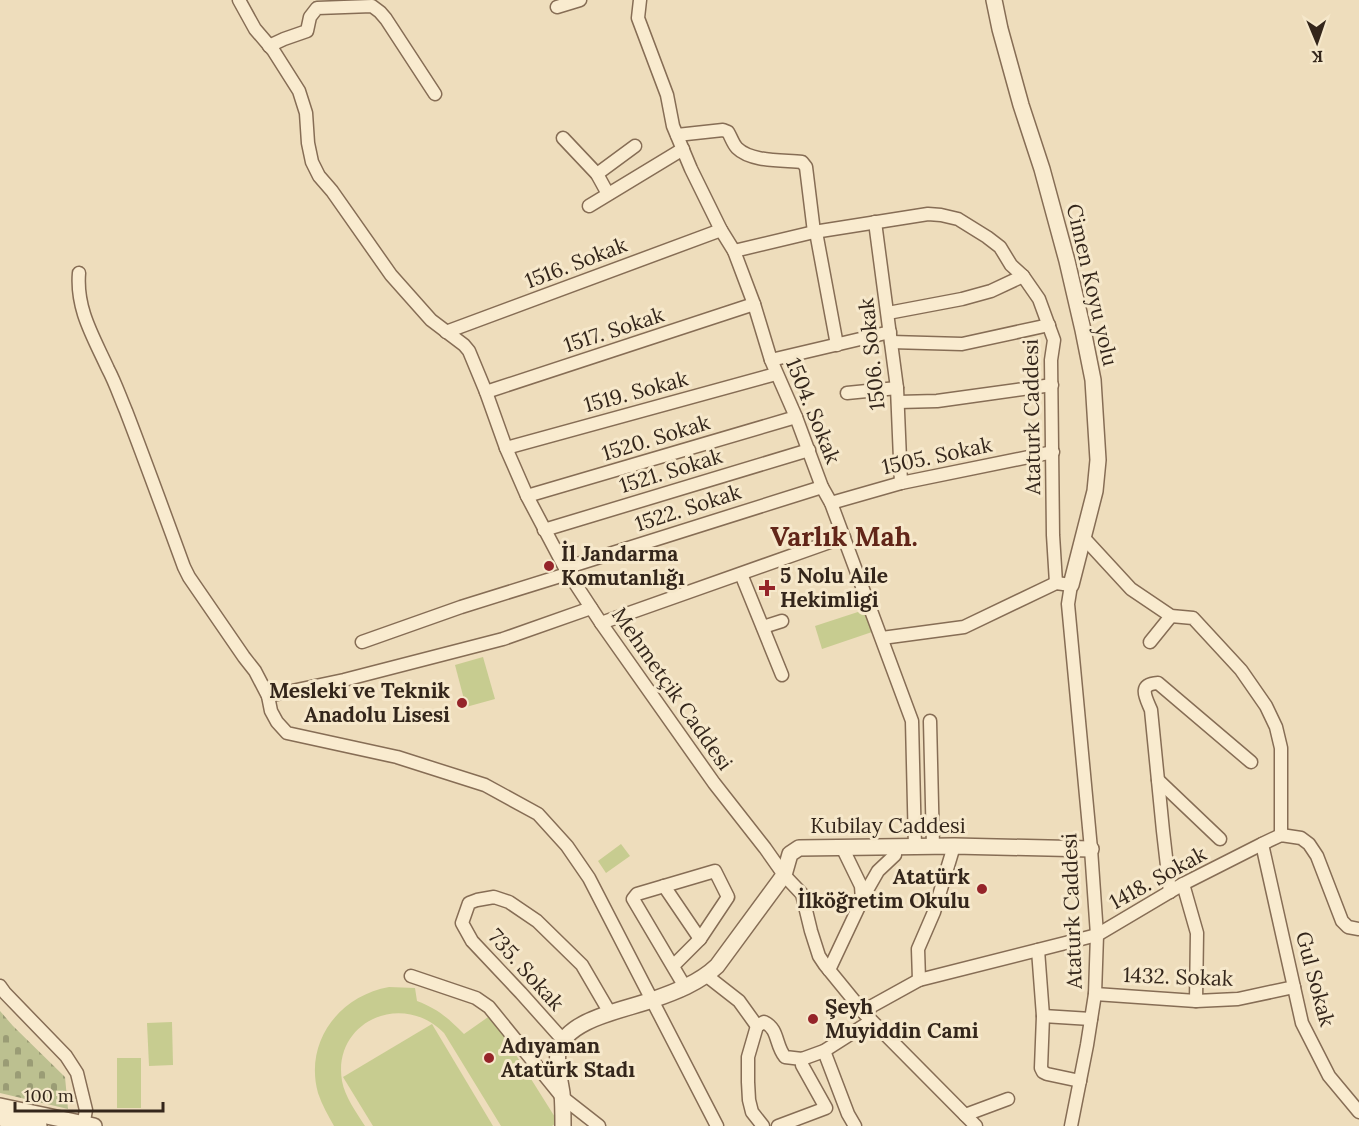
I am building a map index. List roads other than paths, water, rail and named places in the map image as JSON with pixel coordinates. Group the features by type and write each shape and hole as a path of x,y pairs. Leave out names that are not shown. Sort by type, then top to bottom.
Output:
{"street":[{"name":"Mehmetçik Caddesi","path":"239,0 255,29 299,91 306,113 312,162 319,176 391,274 431,320 469,351 527,496 544,530 591,608 714,783 784,875 802,894 813,940 819,956 829,970 868,1018 974,1126"},
{"path":"557,7 580,0"},
{"name":"1504. Sokak","path":"640,0 638,18 668,95 673,126 721,230 734,251 754,304 776,374 796,417 822,487 831,503 912,721 915,847"},
{"name":"Cimen Koyu yolu","path":"994,0 1000,30 1067,261 1093,380 1098,460 1095,491 1084,538 1063,584"},
{"path":"269,46 308,31 310,17 317,8 372,6 386,19 435,94"},
{"path":"677,135 723,130 728,132 736,147 747,156 802,162 806,167 815,232 837,345"},
{"path":"563,138 597,174 608,194"},
{"path":"597,174 635,146"},
{"path":"589,206 683,149"},
{"name":"Ataturk Caddesi","path":"734,251 815,232 928,214 941,215 958,219 1000,247 1011,265 1023,276 1039,299 1054,340 1051,360 1053,534 1068,604 1097,934 1095,994 1071,1126"},
{"name":"1506. Sokak","path":"874,222 897,388 901,483"},
{"name":"1516. Sokak","path":"446,332 721,230"},
{"path":"79,273 81,306 127,414 184,567 255,671 268,696 271,711 277,722 287,733 397,757 485,785 538,814 567,846 589,878 717,1126"},
{"path":"888,313 962,299 991,291 1023,276"},
{"name":"1517. Sokak","path":"486,392 754,304"},
{"path":"771,360 837,345 891,337 962,344 1049,325"},
{"name":"1519. Sokak","path":"506,448 776,374"},
{"path":"898,402 937,401 1052,386"},
{"path":"847,393 897,388"},
{"name":"1520. Sokak","path":"527,496 796,417"},
{"name":"1521. Sokak","path":"544,530 809,450"},
{"name":"1505. Sokak","path":"831,503 901,483 1053,452"},
{"name":"1522. Sokak","path":"362,642 568,570 822,487"},
{"path":"601,623 844,537"},
{"path":"1084,538 1131,589 1171,616 1193,618 1241,670 1266,706 1276,727 1281,748 1281,836"},
{"path":"741,574 782,675"},
{"path":"882,638 964,627 1063,584"},
{"path":"268,696 344,680 493,641 591,608"},
{"path":"1150,642 1171,616"},
{"path":"763,627 782,621"},
{"path":"1170,892 1151,710 1144,690 1153,683 1158,683 1251,762"},
{"path":"930,720 933,846"},
{"path":"1158,780 1220,839"},
{"name":"1418. Sokak","path":"802,1059 824,1051 868,1018 872,1006 919,980 1097,934 1183,884 1281,836 1301,838 1309,844 1317,856 1342,921 1348,927 1359,928"},
{"name":"Gul Sokak","path":"1262,844 1302,1023 1329,1076 1359,1112"},
{"path":"842,846 861,886 862,900"},
{"path":"829,970 878,871 895,855 895,846"},
{"path":"919,980 918,948 934,912 954,846"},
{"name":"Kubilay Caddesi","path":"563,1040 573,1030 589,1021 651,1000 707,976 717,966 784,875 790,854 799,848 954,846 1090,849"},
{"path":"673,966 700,939 728,897 715,871 637,894 633,899 685,987"},
{"path":"1183,884 1197,933 1196,1001"},
{"path":"664,886 700,939"},
{"name":"735. Sokak","path":"563,1040 472,941 462,923 469,903 495,897 509,902 537,921 582,965 610,1013"},
{"path":"1038,950 1043,1016 1041,1064 1043,1072 1080,1081"},
{"path":"411,976 476,998 489,1007 562,1097 599,1126"},
{"path":"707,976 739,1001 757,1026"},
{"path":"0,986 66,1056 77,1073 86,1110 87,1125 1,1117"},
{"name":"1432. Sokak","path":"1095,994 1196,1001 1238,999 1294,987"},
{"path":"1043,1016 1091,1019"},
{"path":"763,1126 752,1112 749,1100 748,1057 757,1026 764,1022 774,1029 785,1057 802,1059 802,1065 825,1108 778,1126"},
{"path":"563,1040 558,1057 563,1126"},
{"path":"824,1051 848,1114 855,1126"},
{"path":"965,1115 1008,1100"},
{"path":"1,1117 39,1126"}],"place":[{"name":"İl Jandarma Komutanlığı","path":"549,566"},
{"name":"5 Nolu Aile Hekimligi","path":"767,588"},
{"name":"Mesleki ve Teknik Anadolu Lisesi","path":"462,703"},
{"name":"Atatürk İlköğretim Okulu","path":"982,889"},
{"name":"Şeyh Muyiddin Cami","path":"813,1019"},
{"name":"Adıyaman Atatürk Stadı","path":"489,1058"}],"district":[{"name":"Varlık Mah.","path":"844,537"}]}
